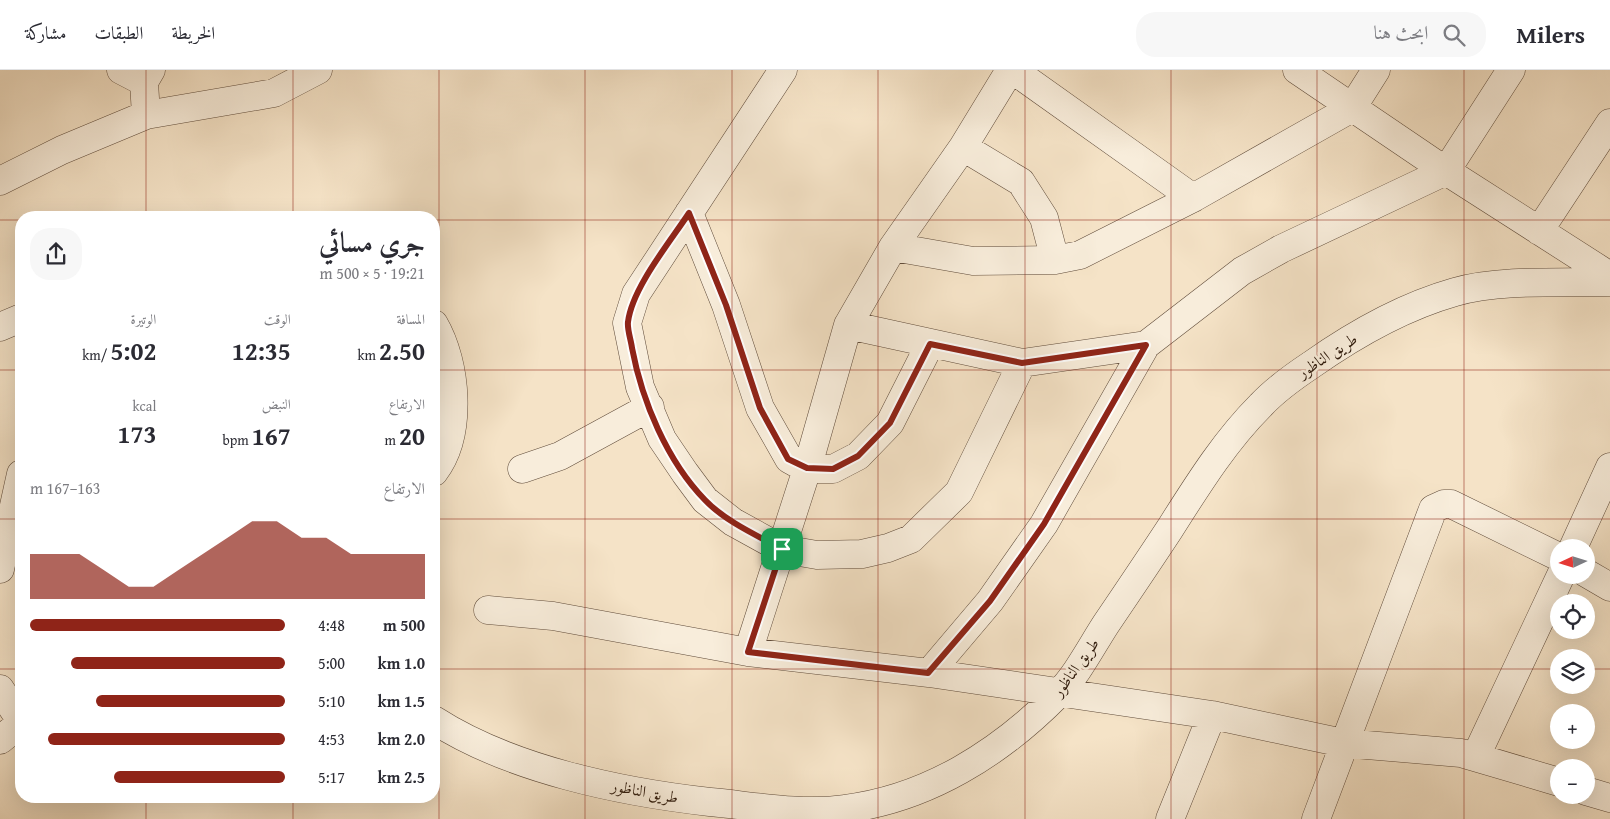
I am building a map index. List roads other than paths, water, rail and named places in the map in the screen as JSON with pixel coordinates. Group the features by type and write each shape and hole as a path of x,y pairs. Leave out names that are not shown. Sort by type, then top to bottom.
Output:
{"street":[{"path":"0,181 62,150 146,115 274,93 318,70"},
{"path":"783,70 636,294 627,323 640,386 662,439 705,500 733,522 782,549 817,556 862,554 888,548 911,539 959,492 1022,363"},
{"path":"748,652 807,468 848,325 893,247 963,146 1012,70 1193,198"},
{"path":"1297,70 1446,171 1610,276"},
{"path":"893,247 973,261 1055,260 1080,255 1193,198 1352,108 1376,70"},
{"path":"928,673 990,601 1044,524 1146,345 1242,271 1281,249 1446,171 1512,70"},
{"path":"139,74 146,115"},
{"path":"1539,231 1610,123"},
{"path":"963,146 1021,182 1044,218 1055,260"},
{"path":"689,213 726,305 760,408 788,459 807,468 833,469 858,456 890,423 930,344"},
{"name":"طريق الناظور","path":"440,724 459,736 535,766 675,798 762,807 840,810 889,800 939,783 992,751 1060,692 1214,460 1261,404 1287,382 1360,333 1400,312 1459,291 1498,285 1610,282"},
{"path":"0,327 15,321"},
{"path":"848,325 1022,363 1146,345"},
{"path":"440,334 454,390 452,426 440,464"},
{"path":"522,469 560,456 650,407"},
{"path":"1577,539 1610,467"},
{"path":"0,570 15,501"},
{"path":"1316,819 1343,743 1430,517 1437,506 1451,504 1550,553"},
{"path":"1595,578 1610,587"},
{"path":"1476,756 1557,584"},
{"path":"488,610 553,616 748,652 928,673 1212,715 1343,743 1476,756 1550,779"},
{"path":"0,689 15,713"},
{"path":"1170,819 1212,715"},
{"path":"0,740 15,727"},
{"path":"1595,793 1610,798"}]}
